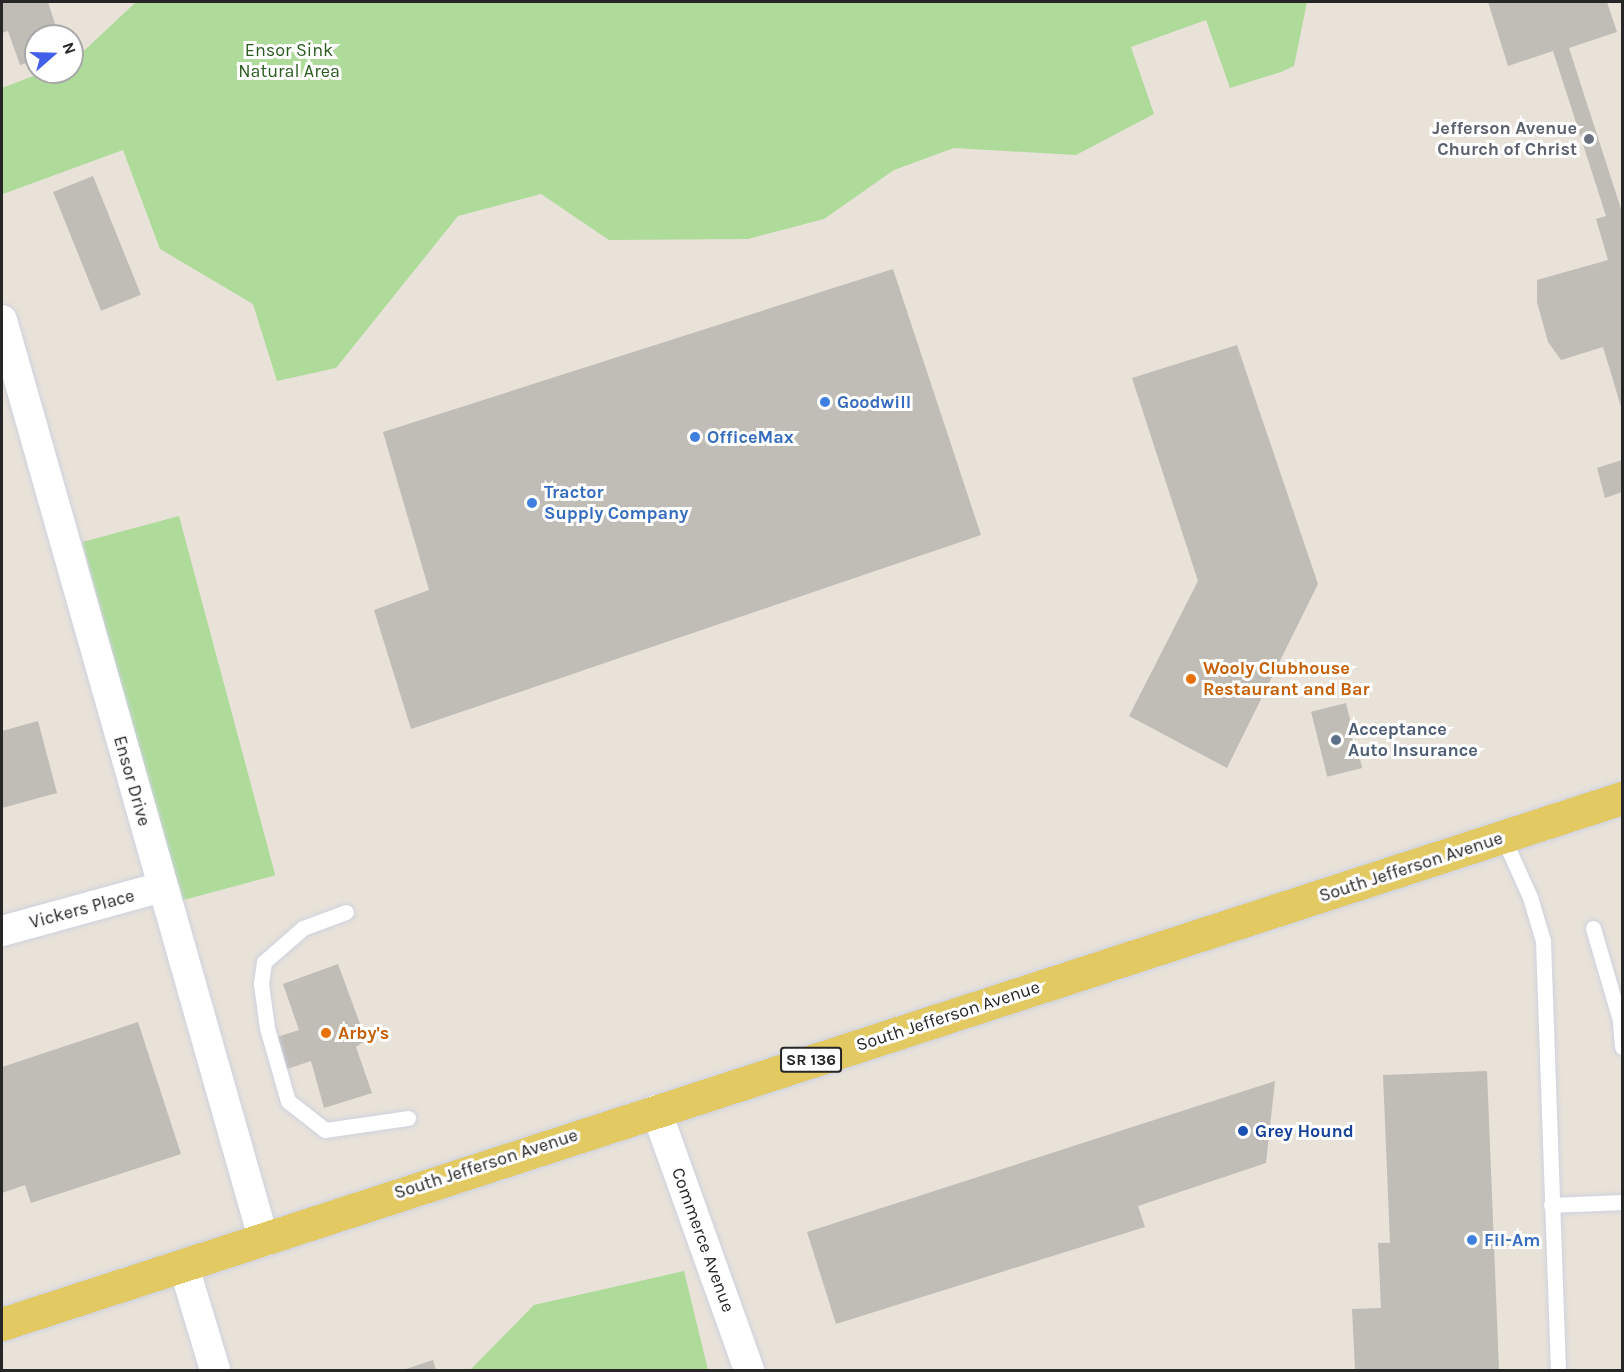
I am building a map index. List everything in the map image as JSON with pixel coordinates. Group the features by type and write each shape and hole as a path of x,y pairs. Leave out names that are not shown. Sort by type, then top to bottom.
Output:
{"main road":[{"name":"South Jefferson Avenue","path":"2,1324 264,1241 354,1207 1623,798"}],"street":[{"name":"Ensor Drive","path":"2,320 264,1241"},
{"name":"Vickers Place","path":"2,931 162,887"},
{"name":"Commerce Avenue","path":"656,1110 749,1371"},
{"path":"184,1267 215,1371"}],"lane":[{"path":"1503,837 1530,897 1543,941 1558,1371"},
{"path":"346,912 303,928 264,962 261,984 267,1028 288,1101 325,1130 408,1118"},
{"path":"1593,928 1621,1025 1623,1047"},
{"path":"1551,1205 1623,1202"}],"green space":[{"name":"Ensor Sink Natural Area","path":"136,2 1307,2 1294,66 1281,72 1230,88 1206,20 1131,47 1154,114 1076,155 954,148 894,170 824,219 748,239 609,240 541,194 458,216 336,368 277,381 253,304 160,249 123,150 3,194 2,88 24,80 24,84 84,84 84,51"},
{"path":"179,516 275,875 179,901 82,542"},
{"path":"684,1271 708,1370 470,1370 534,1305"}],"building":[{"path":"2,2 48,2 55,24 24,24 24,64 20,65 8,31 2,33"},
{"name":"Jefferson Avenue Church of Christ","path":"1488,2 1607,2 1617,32 1569,48 1622,212 1622,410 1603,347 1561,360 1548,342 1537,302 1537,280 1608,260 1596,219 1606,216 1553,51 1508,66"},
{"path":"93,176 141,295 101,311 53,192"},
{"path":"893,269 981,535 411,729 374,610 429,590 383,432"},
{"path":"1237,345 1318,584 1227,768 1129,716 1198,581 1132,378"},
{"path":"1622,460 1622,492 1605,498 1597,468"},
{"name":"Acceptance Auto Insurance","path":"1346,703 1362,768 1327,777 1311,712"},
{"path":"38,721 57,793 2,808 2,731"},
{"name":"Arby's","path":"338,964 366,1040 356,1047 372,1093 324,1108 311,1061 287,1069 277,1037 299,1030 283,984"},
{"path":"138,1022 181,1154 31,1203 25,1185 2,1193 2,1067"},
{"path":"1487,1071 1499,1370 1355,1370 1352,1309 1381,1308 1378,1243 1390,1243 1383,1075"},
{"path":"1275,1081 1266,1163 1138,1206 1145,1227 836,1324 807,1232"},
{"path":"433,1360 436,1370 403,1370"}],"place":[{"name":"Jefferson Avenue Church of Christ","path":"1589,139"},
{"name":"Goodwill","path":"825,402"},
{"name":"OfficeMax","path":"695,437"},
{"name":"Tractor Supply Company","path":"532,503"},
{"name":"Wooly Clubhouse Restaurant and Bar","path":"1191,679"},
{"name":"Acceptance Auto Insurance","path":"1336,740"},
{"name":"Arby's","path":"326,1033"},
{"name":"Grey Hound","path":"1243,1131"},
{"name":"Fil-Am","path":"1472,1240"}]}
